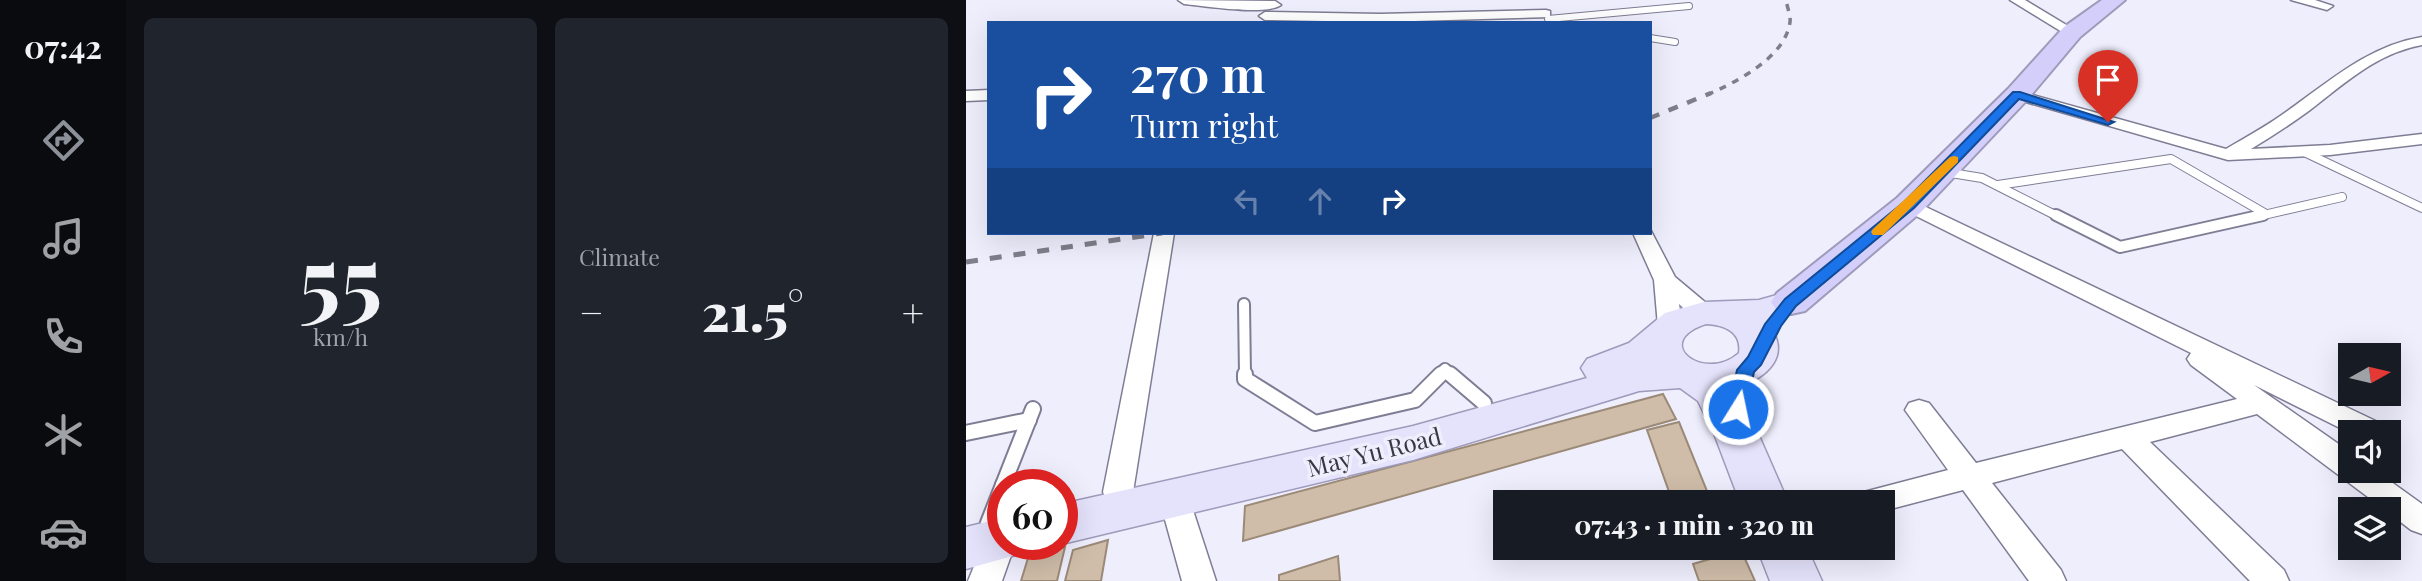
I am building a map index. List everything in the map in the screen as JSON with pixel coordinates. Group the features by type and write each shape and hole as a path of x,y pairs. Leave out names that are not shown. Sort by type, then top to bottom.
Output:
{"highway":[{"path":"1791,302 1909,205 2017,95 2073,32 2115,0"}],"main road":[{"path":"1759,490 1735,431 1714,392 1671,367 1663,357 1660,346 1687,322 1761,311 1791,302"},
{"path":"1689,376 1721,378 1753,360 1774,324 1791,302"},
{"path":"1687,322 1742,321 1753,330 1759,340 1735,431"},
{"name":"May Yu Road","path":"1078,501 1406,426 1626,360 1643,352 1687,322"},
{"name":"May Yu Road","path":"1078,520 1413,443 1638,377 1689,376"},
{"path":"1787,560 1796,581"}],"street":[{"path":"1184,0 1235,5 1279,2"},
{"path":"1259,19 1547,19 1538,0"},
{"path":"2016,0 2073,32"},
{"path":"2297,0 2327,6"},
{"path":"1259,19 1279,2"},
{"path":"2228,155 2292,116 2333,82 2405,42 2422,41"},
{"path":"2017,95 2228,155 2422,139"},
{"path":"966,96 987,96"},
{"path":"2384,144 2422,155"},
{"path":"1909,205 2350,420"},
{"path":"1118,492 1164,235"},
{"path":"1644,235 1687,322"},
{"path":"1665,280 1687,322"},
{"path":"2146,320 2338,458"},
{"path":"1895,496 2262,403"},
{"path":"1919,410 2049,581"},
{"path":"2129,438 2272,581"},
{"path":"2372,483 2422,521"},
{"path":"1174,498 1199,581"}],"lane":[{"path":"1547,19 1689,6"},
{"path":"1652,38 1675,41"},
{"path":"2302,151 2422,208"},
{"path":"1997,186 2171,159 2266,214"},
{"path":"1942,172 1982,178 2120,247 2342,197"},
{"path":"1244,304 1245,379 1315,423 1415,400 1445,369 1483,403"},
{"path":"966,433 1031,414 1012,469"}],"building":[{"path":"1663,394 1676,419 1243,541 1245,506"},
{"path":"1679,422 1707,490 1668,490 1647,430"},
{"path":"1108,540 1101,581 1065,581 1070,560 1078,560 1078,549"},
{"path":"1338,556 1340,581 1279,581 1279,575"},
{"path":"1027,560 1062,560 1057,581 1021,581"},
{"path":"1707,560 1746,560 1755,581 1699,581 1693,564"}],"railway":[{"path":"1711,93 1745,76 1779,47 1790,22 1786,0"},
{"path":"1652,117 1711,93"},
{"path":"1707,95 1711,93"},
{"path":"966,262 1148,235"}],"slow traffic":[{"path":"1878,232 1954,159"}],"route":[{"path":"1738,409 1746,370 1755,361 1774,324 1791,302 1909,205 2017,95 2108,122"}]}
